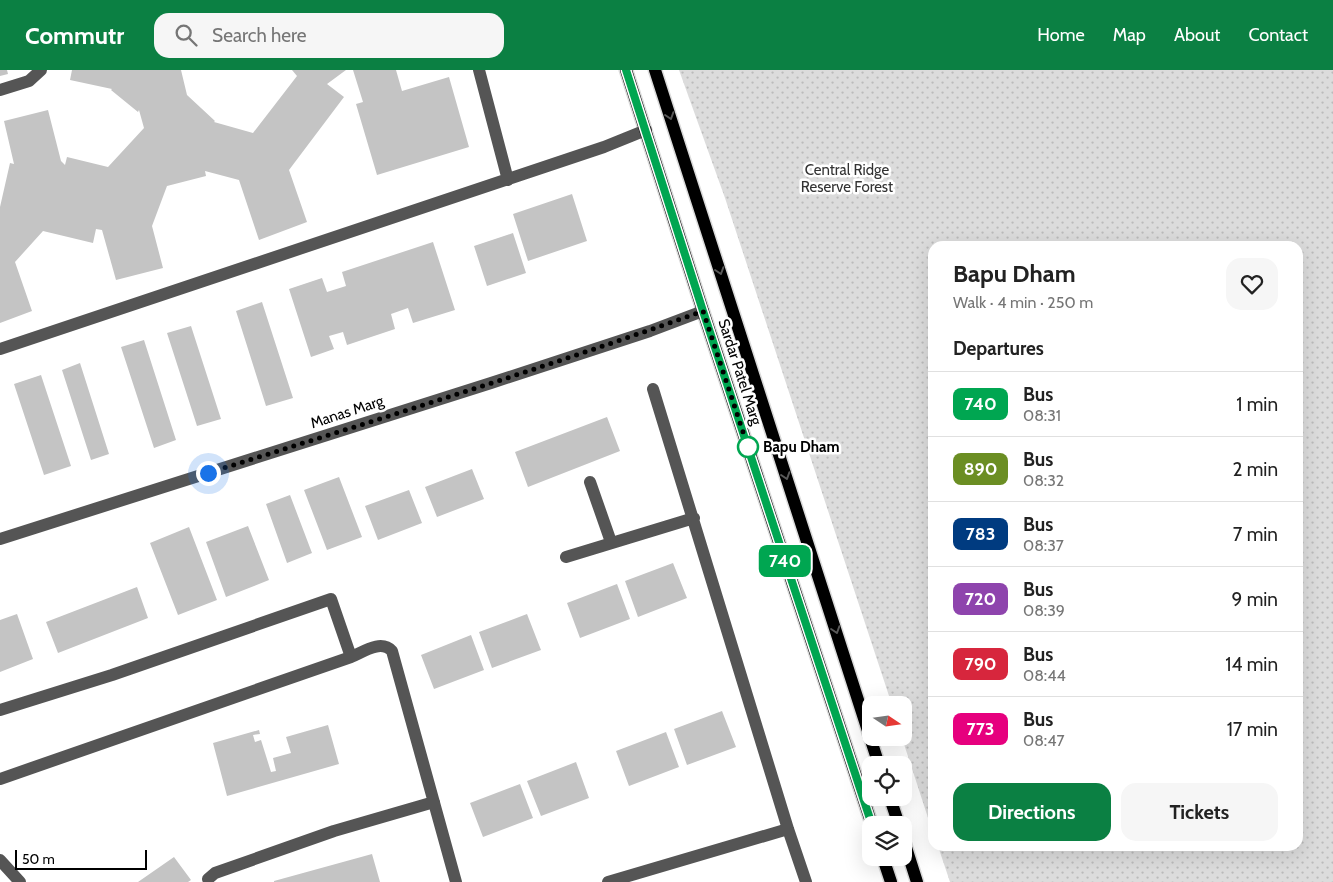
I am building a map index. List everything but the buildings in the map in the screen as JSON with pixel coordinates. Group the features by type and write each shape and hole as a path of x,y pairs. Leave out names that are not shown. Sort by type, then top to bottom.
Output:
{"main road":[{"name":"Sardar Patel Marg","path":"626,70 869,816"},
{"name":"Sardar Patel Marg","path":"655,70 876,756"},
{"path":"886,866 891,882"},
{"path":"912,866 917,882"}],"street":[{"path":"0,90 29,81 42,70"},
{"path":"479,70 508,180"},
{"path":"0,349 604,148 646,130"},
{"name":"Manas Marg","path":"0,539 501,380 703,311"},
{"path":"653,389 806,882"},
{"path":"590,482 611,542"},
{"path":"566,556 694,518"},
{"path":"0,710 112,675 331,599 351,657"},
{"path":"0,779 351,657 377,646 383,646 392,651 456,882"},
{"path":"208,879 215,873 334,831 434,802"},
{"path":"608,882 788,829"},
{"path":"0,860 20,882"}],"green space":[{"name":"Central Ridge Reserve Forest","path":"679,70 1333,70 1333,882 950,882 940,851 1303,851 1303,241 928,241 928,818 912,769 912,756 908,756 905,746 912,746 912,696 889,696 725,198"}],"bus line":[{"name":"740","path":"626,70 869,816"}],"place":[{"name":"Bapu Dham","path":"748,447"}],"route":[{"path":"208,473 509,377 703,311 748,447"}]}
